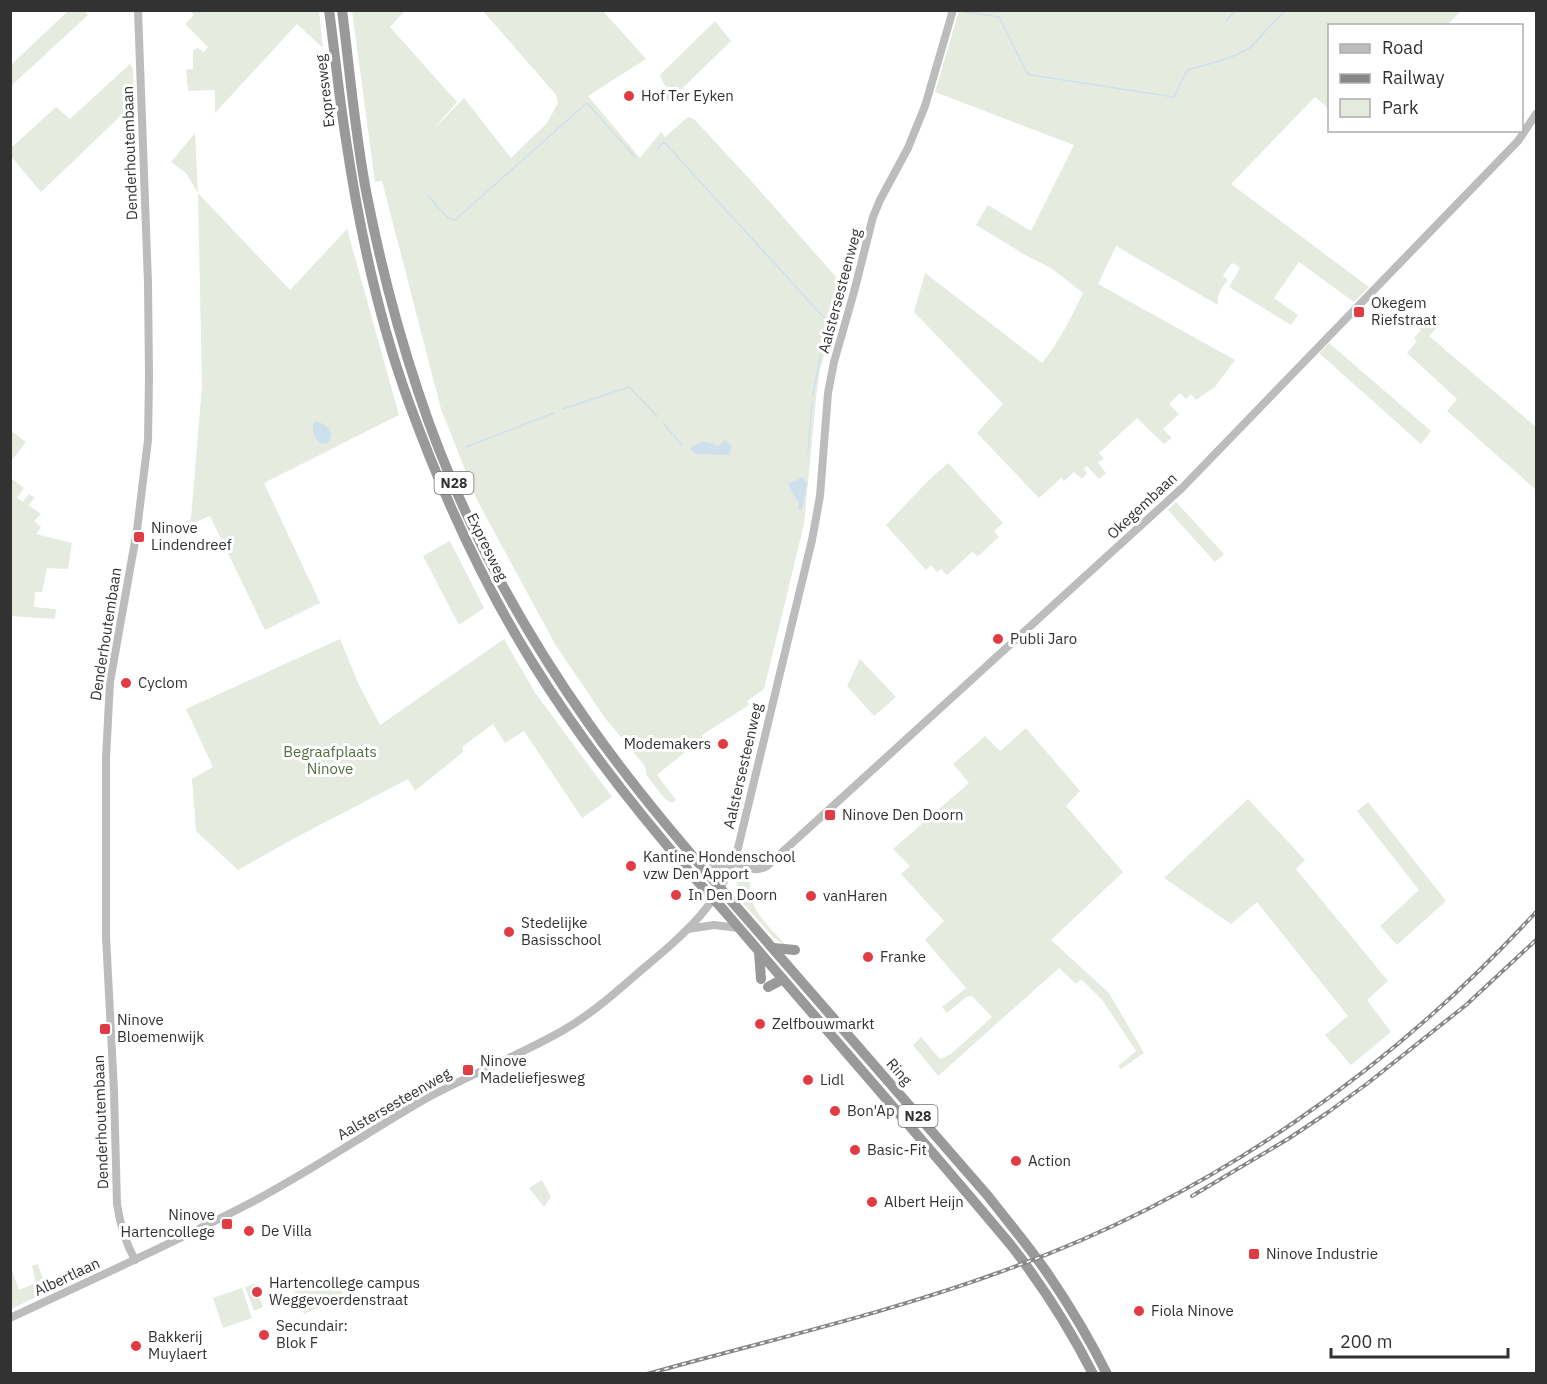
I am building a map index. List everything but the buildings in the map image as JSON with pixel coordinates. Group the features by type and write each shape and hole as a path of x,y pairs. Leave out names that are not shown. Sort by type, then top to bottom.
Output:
{"highway":[{"name":"Expresweg","path":"330,10 345,139 368,263 404,387 446,496 486,580 555,698 627,796 714,899"},
{"name":"Expresweg","path":"342,10 357,135 388,292 419,394 463,506 520,617 565,690 633,783 720,889"},
{"name":"Ring","path":"720,889 988,1196 1020,1236 1082,1326 1107,1374"},
{"name":"Ring","path":"714,899 1010,1244 1040,1284 1093,1374"},
{"path":"773,948 795,950"},
{"path":"759,952 764,983 783,979"}],"main road":[{"name":"Denderhoutembaan","path":"135,1260 120,1222 117,1204 106,936 105,836 110,682 137,530 148,440 148,283 138,10"},
{"name":"Aalstersesteenweg","path":"135,1260 256,1200 431,1097 562,1031 619,990 681,937 714,899 733,861 740,838 812,540 820,495 828,393 834,362 873,218 908,148 925,106 953,10"},
{"name":"Okegembaan","path":"733,861 759,870 767,866 1182,488 1518,141 1536,114"},
{"path":"703,870 733,861"},
{"path":"688,929 714,926 739,928"},
{"name":"Albertlaan","path":"10,1318 135,1260"}],"green space":[{"path":"68,11 84,11 88,15 11,86 11,65"},
{"path":"190,11 319,11 323,48 297,24 215,113 215,90 188,91 186,70 193,69 193,51 197,48 204,52 208,47 185,24 194,15"},
{"path":"352,11 405,11 390,27 457,102 430,133 464,98 511,158 547,123 558,103 556,95 483,11 603,11 646,59 588,96 640,158 661,132 665,137 688,117 694,119 844,286 820,370 804,524 764,689 747,701 749,705 702,735 702,738 657,775 676,800 672,803 665,799 647,776 645,766 605,718 555,644 477,500 441,409 382,181 375,182"},
{"path":"959,11 1461,11 1448,24 1328,24 1328,108 1315,97 1231,184 1369,287 1354,302 1299,262 1274,298 1298,315 1291,325 1229,287 1240,268 1233,263 1223,276 1228,280 1220,291 1218,305 1116,246 1098,284 1235,360 1215,387 1196,400 1191,394 1186,399 1180,393 1169,404 1179,414 1163,429 1172,438 1164,444 1137,418 1099,453 1104,458 1098,463 1106,473 1099,479 1087,466 1084,469 1087,473 1082,479 1074,472 1064,481 1061,478 1039,498 977,433 1003,404 914,312 925,273 1042,363 1069,321 1083,293 1051,268 976,225 988,205 1031,231 1074,145 935,92"},
{"path":"715,21 731,41 669,101 662,97 669,90 660,75"},
{"path":"130,64 133,69 134,103 41,192 11,156 11,148 56,107 70,119"},
{"path":"195,133 198,193 186,173 171,162"},
{"path":"198,193 290,290 347,229 399,415 264,483 320,603 265,630 210,516 187,528 182,523 191,519 202,386"},
{"path":"1425,313 1439,325 1429,336 1536,427 1536,490 1447,411 1457,399 1407,353 1417,341 1414,338 1421,330 1415,324"},
{"path":"1329,343 1431,431 1421,444 1319,353"},
{"path":"13,432 26,442 11,461 11,436"},
{"path":"948,463 1003,523 994,531 999,537 978,556 972,552 947,575 941,569 937,572 931,565 926,570 886,525"},
{"path":"11,478 24,488 17,498 23,502 29,494 35,498 28,505 41,514 34,521 41,527 36,534 72,543 68,569 47,568 42,592 35,592 34,607 56,609 55,619 11,616"},
{"path":"1176,502 1224,554 1215,562 1168,510"},
{"path":"450,541 484,608 459,625 423,556"},
{"name":"Begraafplaats Ninove","path":"340,639 359,685 380,725 504,639 536,694 612,797 582,818 524,731 505,743 493,724 462,747 463,752 415,791 408,779 238,870 196,831 192,779 213,767 186,709"},
{"path":"860,659 896,697 874,716 847,686"},
{"path":"1026,728 1080,791 1066,806 1123,872 1051,940 1109,993 1144,1053 1121,1069 1118,1066 1136,1051 1103,1001 1081,979 1076,984 1059,968 938,1076 913,1045 921,1037 940,1059 951,1054 992,1017 972,996 966,997 947,1013 942,1007 966,988 925,940 944,921 901,874 910,866 893,849 969,783 953,764 985,736 1000,751"},
{"path":"1248,799 1305,860 1296,869 1388,981 1367,1000 1391,1032 1351,1065 1325,1035 1348,1016 1257,902 1231,924 1164,878"},
{"path":"1368,802 1446,901 1397,945 1380,926 1419,890 1357,811"},
{"path":"741,872 746,872 751,876 751,897 754,905 763,921 784,945 773,937 742,902 736,878"},
{"path":"542,1180 551,1197 544,1207 529,1188"},
{"path":"10,1264 19,1290 36,1283 32,1266 38,1264 47,1292 11,1309"},
{"path":"332,1275 344,1295 304,1314 294,1292"},
{"path":"255,1284 263,1307 254,1311 245,1287"},
{"path":"242,1288 252,1318 223,1328 213,1298"}],"water":[{"path":"315,421 330,430 331,436 326,444 319,443 314,435"},
{"path":"725,440 732,446 729,455 695,454 690,448 704,442 718,446"},
{"path":"803,477 807,484 802,510 798,509 799,504 788,484"}],"waterway":[{"path":"1226,21 1236,10"},
{"path":"960,11 999,17 1027,73 1031,75 1174,97 1187,70 1228,58 1251,47 1285,10"},
{"path":"428,196 448,218 455,220 587,103 635,157"},
{"path":"657,149 664,142 827,321"},
{"path":"813,395 821,352"},
{"path":"563,409 629,387 657,416"},
{"path":"808,451 812,401"},
{"path":"466,447 554,413"},
{"path":"663,423 682,445"}],"railway":[{"path":"647,1374 830,1325 966,1284 1086,1238 1158,1204 1228,1165 1295,1122 1360,1074 1422,1024 1536,912"},
{"path":"1192,1196 1288,1139 1368,1083 1466,1005 1536,940"}],"place":[{"name":"Hof Ter Eyken","path":"629,96"},
{"name":"Okegem Riefstraat","path":"1359,312"},
{"name":"Ninove Lindendreef","path":"139,537"},
{"name":"Publi Jaro","path":"998,639"},
{"name":"Cyclom","path":"126,683"},
{"name":"Modemakers","path":"723,744"},
{"name":"Ninove Den Doorn","path":"830,815"},
{"name":"Kantine Hondenschool vzw Den Apport","path":"631,866"},
{"name":"In Den Doorn","path":"676,895"},
{"name":"vanHaren","path":"811,896"},
{"name":"Stedelijke Basisschool","path":"509,932"},
{"name":"Franke","path":"868,957"},
{"name":"Zelfbouwmarkt","path":"760,1024"},
{"name":"Ninove Bloemenwijk","path":"105,1029"},
{"name":"Ninove Madeliefjesweg","path":"468,1070"},
{"name":"Lidl","path":"808,1080"},
{"name":"Bon'Ap","path":"835,1111"},
{"name":"Basic-Fit","path":"855,1150"},
{"name":"Action","path":"1016,1161"},
{"name":"Albert Heijn","path":"872,1202"},
{"name":"Ninove Hartencollege","path":"227,1224"},
{"name":"De Villa","path":"249,1231"},
{"name":"Ninove Industrie","path":"1254,1254"},
{"name":"Hartencollege campus Weggevoerdenstraat","path":"257,1292"},
{"name":"Fiola Ninove","path":"1139,1311"},
{"name":"Secundair: Blok F","path":"264,1335"},
{"name":"Bakkerij Muylaert","path":"136,1346"}]}
